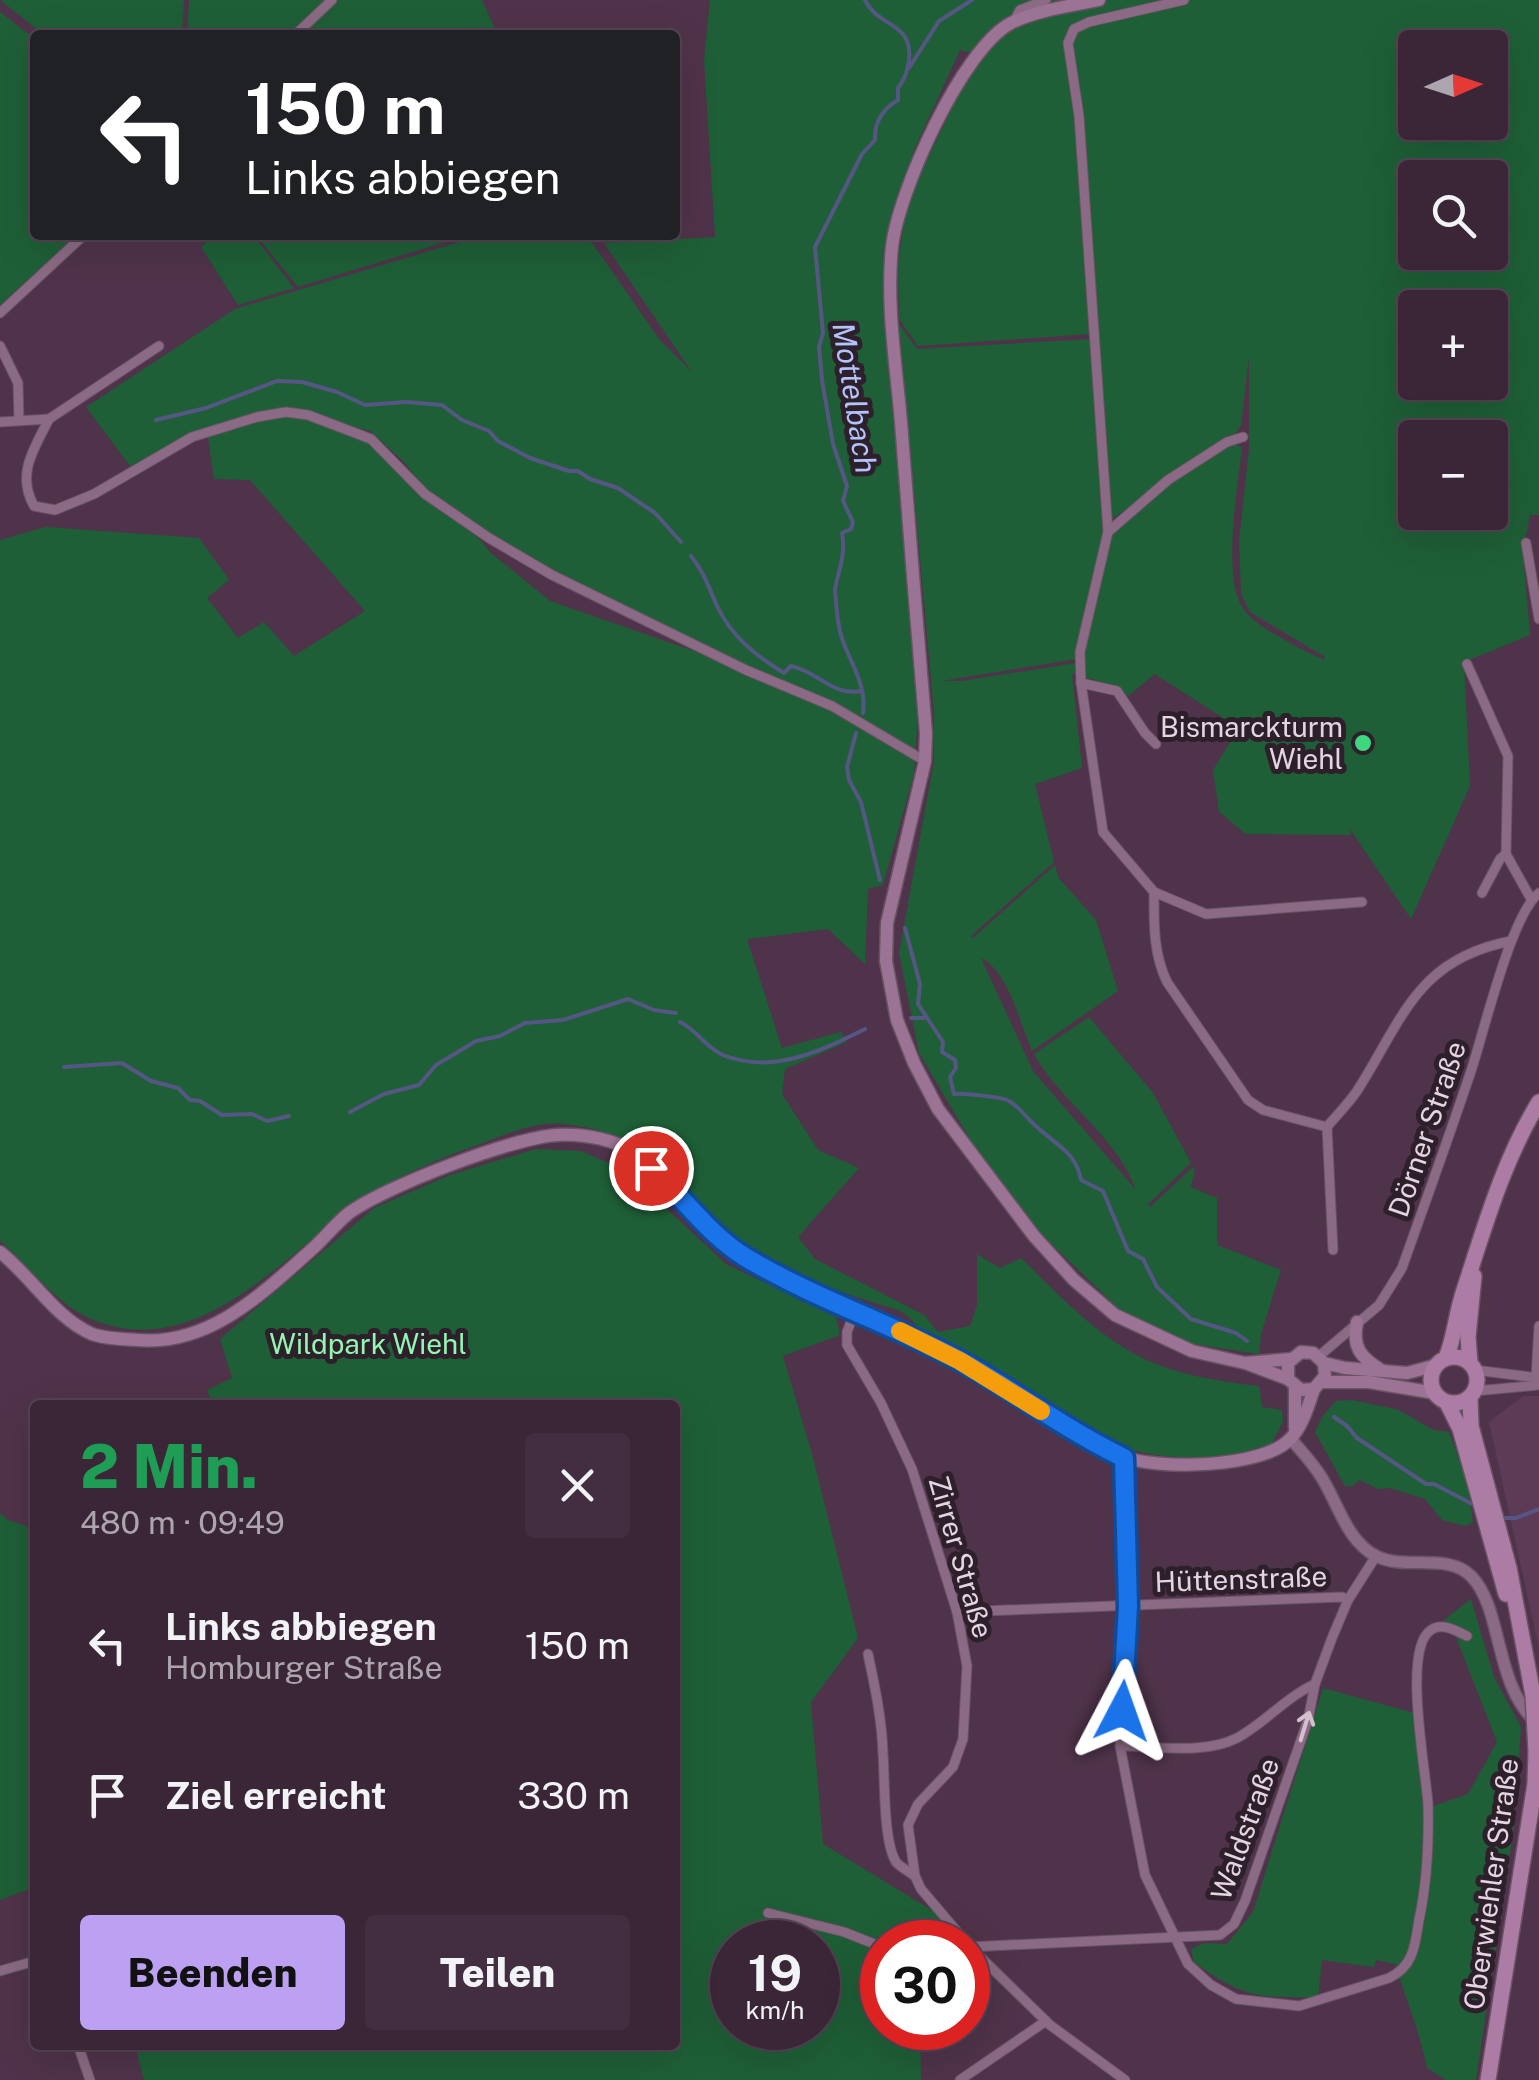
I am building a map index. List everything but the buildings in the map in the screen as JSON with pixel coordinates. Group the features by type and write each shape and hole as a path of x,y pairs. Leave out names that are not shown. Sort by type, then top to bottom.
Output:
{"main road":[{"path":"1100,0 1057,8 1012,23 988,40 944,110 902,202 892,246 893,328 926,733 925,761 886,922 886,961 897,1020 938,1109 1034,1236 1074,1280 1115,1315 1192,1351 1246,1363 1292,1384 1369,1382 1459,1404 1473,1395 1468,1336 1474,1267"},
{"path":"1441,1398 1431,1378 1456,1334 1463,1293 1484,1224 1511,1154 1539,1102"},
{"path":"0,1252 58,1309 92,1334 158,1342 180,1339 236,1312 312,1250 347,1214 371,1199 446,1168 536,1138 572,1135 608,1141 635,1152 743,1256 960,1361 1058,1423 1124,1458 1242,1462 1268,1454 1293,1435 1318,1386 1321,1360"},
{"path":"1358,1322 1356,1348 1364,1360 1383,1371"},
{"path":"1246,1363 1308,1352 1321,1360 1406,1373 1459,1357 1473,1366"},
{"path":"1291,1358 1287,1368 1292,1384 1293,1435"},
{"name":"Oberwiehler Straße","path":"1473,1395 1471,1426 1481,1489"},
{"name":"Oberwiehler Straße","path":"1441,1398 1460,1429 1481,1489 1522,1635 1533,1695 1534,1784 1488,2080"}],"street":[{"path":"300,30 332,0"},
{"path":"1012,23 1020,10 1046,0"},
{"path":"1184,0 1089,22 1074,30 1068,43 1079,116 1108,532 1080,652 1102,832 1154,892 1206,914 1362,902"},
{"path":"0,313 79,240"},
{"path":"0,346 18,383 18,420"},
{"path":"0,422 48,419 159,346"},
{"path":"48,419 28,462 26,492 34,506 55,510 94,494 192,437 257,417 286,412 308,415 371,439 426,494 552,575 730,662 832,706 925,761"},
{"path":"1108,532 1168,480 1243,436"},
{"path":"1526,543 1539,620"},
{"path":"1467,664 1508,756 1506,854 1535,896"},
{"path":"1081,683 1117,690 1144,733 1156,744"},
{"path":"1482,893 1506,854"},
{"path":"1154,892 1159,965 1248,1100 1263,1110 1327,1127"},
{"name":"Dörner Straße","path":"1321,1360 1379,1305 1402,1268 1480,1046 1511,940 1535,896"},
{"path":"1333,1250 1327,1127 1356,1092 1408,1001 1458,958 1511,940"},
{"name":"Zirrer Straße","path":"855,1311 846,1345 912,1468 956,1612 967,1666 963,1739 953,1767 918,1804 908,1825 915,1876 947,1920"},
{"path":"1538,1380 1539,1326"},
{"path":"1473,1366 1538,1380"},
{"path":"1473,1395 1538,1380"},
{"path":"1293,1435 1323,1479 1351,1533 1376,1556 1458,1566 1474,1579 1487,1604 1506,1672 1524,1711 1539,1724"},
{"path":"1124,1458 1128,1606 1120,1746 1145,1876 1188,1964 1212,1985 1236,1998 1300,2006 1402,1972 1412,1959 1426,1888 1428,1806 1415,1686 1419,1654 1426,1634 1434,1627 1468,1636"},
{"name":"Waldstraße","path":"990,1944 1220,1935 1234,1924 1308,1720 1315,1684 1348,1600 1376,1556"},
{"name":"Hüttenstraße","path":"956,1612 1342,1597 1348,1600"},
{"name":"Zirrer Straße","path":"868,1654 880,1719 888,1827 896,1861 915,1876"},
{"path":"1120,1746 1210,1747 1235,1739 1315,1684"},
{"path":"768,1913 860,1938"},
{"path":"0,1971 30,1962"},
{"name":"Zirrer Straße","path":"990,1966 1046,2021 1125,2080"},
{"path":"960,2080 1046,2021"},
{"path":"80,2050 90,2080"}],"shaded area":[{"path":"1523,1396 1539,1396 1539,1648 1489,1422"}],"green space":[{"path":"0,0 184,0 182,30 38,30"},
{"path":"189,0 327,0 296,30 187,30"},
{"path":"338,0 482,0 496,30 306,30"},
{"path":"710,0 1539,0 1539,515 1530,515 1523,551 1530,635 1464,662 1470,786 1411,919 1350,829 1351,835 1246,834 1219,812 1213,770 1239,728 1155,674 1128,696 1118,687 1084,677 1092,607 1109,538 1146,502 1233,444 1242,447 1232,555 1237,596 1244,610 1259,624 1305,651 1324,660 1325,657 1250,612 1241,594 1239,541 1249,449 1249,357 1241,425 1236,433 1112,519 1091,334 918,346 899,319 898,264 907,202 963,85 982,56 960,50 915,148 892,213 887,264 919,698 914,774 883,885 868,889 865,964 828,929 747,939 782,1048 841,1032 847,1042 785,1069 782,1094 818,1150 859,1168 798,1237 815,1259 924,1315 938,1332 970,1326 977,1305 977,1254 1000,1268 1021,1258 1084,1318 1141,1357 1191,1375 1259,1386 1262,1407 1282,1410 1283,1422 1272,1443 1222,1456 1196,1458 1144,1453 1094,1437 1061,1419 995,1371 933,1341 898,1310 809,1279 746,1247 718,1227 652,1159 622,1139 585,1127 532,1126 408,1173 366,1197 240,1295 205,1315 169,1327 131,1329 91,1319 54,1294 0,1241 0,540 45,527 199,538 229,580 207,598 238,638 264,622 294,656 365,611 250,480 214,479 208,437 273,417 295,416 373,442 428,500 469,527 491,553 550,601 711,657 489,534 427,491 404,462 370,431 287,410 255,413 206,428 130,466 86,407 235,309 466,240 587,240 659,339 692,372 604,243 715,237 704,60"},
{"path":"0,12 30,35 30,240 71,240 0,305"},
{"path":"209,240 257,240 294,288 238,305 201,247"},
{"path":"260,240 452,240 298,287"},
{"path":"899,324 917,349 1092,339 1104,536 1077,659 941,681 1076,663 1076,674 1072,674 1082,768 1035,784 1054,862 971,936 1055,865 1058,877 1096,920 1118,991 1032,1051 1006,986 981,958 1033,1071 1136,1190 1116,1153 1059,1089 1034,1054 1089,1017 1153,1093 1191,1163 1148,1204 1150,1207 1193,1167 1190,1187 1217,1198 1217,1245 1281,1270 1261,1334 1259,1354 1192,1344 1123,1313 1042,1235 974,1146 919,1053 899,953 934,761 934,713"},
{"name":"Wildpark Wiehl","path":"536,1149 581,1151 625,1170 726,1264 836,1317 840,1335 783,1356 858,1638 811,1702 823,1844 948,1920 860,1920 860,2050 920,2050 921,2080 144,2080 136,2050 680,2050 680,1400 211,1400 207,1390 232,1378 220,1339 374,1208 450,1175"},
{"path":"1352,1400 1399,1410 1433,1430 1449,1432 1467,1480 1473,1522 1466,1526 1442,1520 1425,1499 1390,1488 1378,1489 1360,1480 1345,1486 1315,1432 1336,1401"},
{"path":"0,1513 30,1527 30,1889 0,1900"},
{"path":"1471,1599 1494,1677 1521,1727 1515,1820 1476,2080 1446,2080 1427,2068 1395,1964 1376,1960 1374,1967 1322,1960 1318,1997 1280,1997 1252,1993 1226,1983 1194,1962 1191,1949 1204,1943 1227,1944 1253,1912 1323,1688 1414,1713 1425,1809 1468,1794 1497,1742 1456,1637 1444,1620"}],"waterway":[{"name":"Mottelbach","path":"863,713 862,688 840,632 837,609 835,589 843,555 842,533 851,529 853,522 843,501 847,486 833,444 822,380 819,347 823,333 815,247 862,154 875,140 880,117 898,100 898,88 908,65 906,38 865,0"},
{"path":"909,68 939,21 972,0"},
{"path":"156,420 206,408 277,381 302,382 365,405 442,405 530,458 578,471 618,488 655,513 681,542"},
{"path":"691,556 723,617 754,652 784,673 791,666 842,690 861,691"},
{"name":"Mottelbach","path":"856,733 847,767 849,780 861,802 880,880"},
{"name":"Mottelbach","path":"905,928 920,984 918,1004 943,1042 942,1052 955,1060 956,1068 950,1077 954,1094 999,1098 1017,1107 1070,1156 1081,1180 1103,1191 1128,1251 1143,1259 1157,1287 1191,1319 1236,1333 1247,1341"},
{"path":"350,1112 384,1094 419,1085 436,1065 476,1041 500,1036 525,1023 563,1020 628,999 654,1010 676,1013"},
{"path":"911,1018 924,1018"},
{"path":"680,1022 723,1055 760,1062 796,1058 865,1029"},
{"path":"64,1067 122,1063 151,1081 178,1088 190,1100 200,1101 222,1115 252,1114 267,1121 289,1116"},
{"name":"Mottelbach","path":"1334,1417 1357,1438 1426,1484 1434,1484 1476,1506"},
{"name":"Mottelbach","path":"1503,1518 1516,1518 1539,1509"}],"slow traffic":[{"path":"900,1331 960,1361 1041,1411"}],"place":[{"name":"Bismarckturm Wiehl","path":"1363,743"}],"route":[{"path":"651,1168 743,1256 960,1361 1058,1423 1124,1458 1128,1606 1122,1711"}]}
